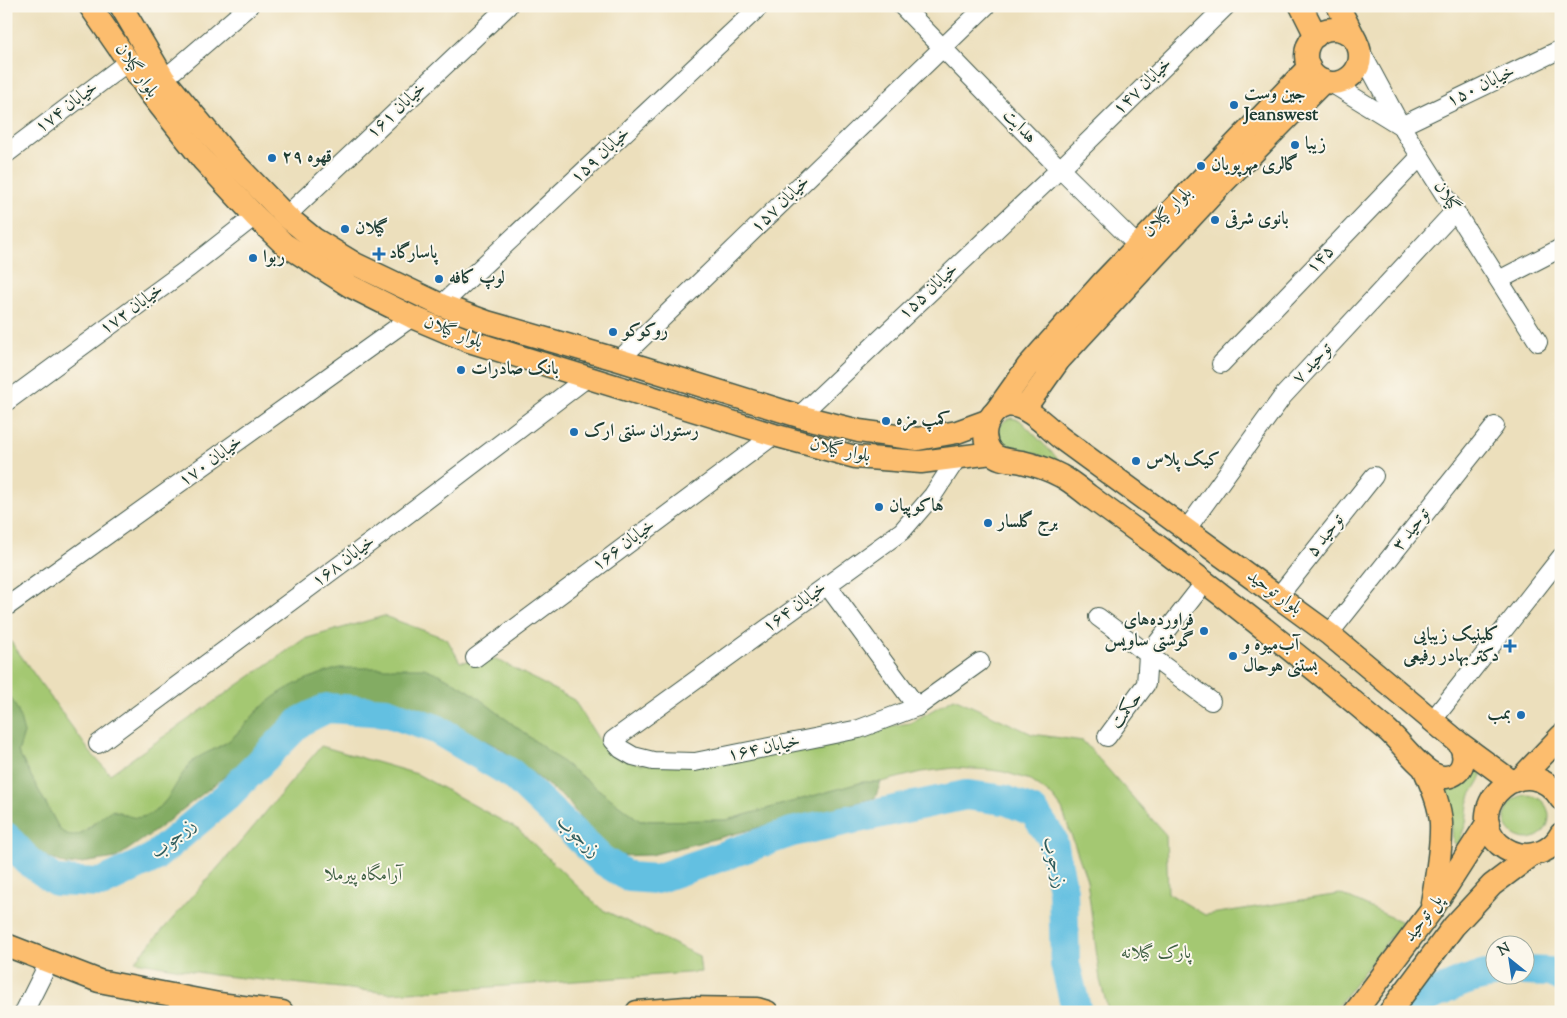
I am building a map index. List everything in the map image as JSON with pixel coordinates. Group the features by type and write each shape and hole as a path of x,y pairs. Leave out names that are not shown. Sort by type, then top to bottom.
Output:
{"main road":[{"name":"بلوار گیلان","path":"90,6 150,92 203,160 255,216 284,244 300,255 350,286 412,317 469,341 774,435 855,457 921,462 992,453"},
{"name":"بلوار گیلان","path":"121,6 164,79 228,156 286,216 314,239 355,264 441,305 487,322 619,360 799,416 858,431 918,439 957,432 992,416 1028,366 1137,245 1321,77"},
{"path":"1301,6 1316,36"},
{"path":"1338,6 1358,45 1360,56 1359,65 1355,73 1340,82 1321,77 1306,56 1309,45 1316,36 1324,31 1333,29 1350,35 1358,45"},
{"name":"بلوار گیلان","path":"1028,411 1058,360 1321,77"},
{"path":"992,453 986,442 984,432 992,416 1006,406 1016,406 1028,411"},
{"name":"بلوار توحید","path":"1028,411 1062,439 1329,634 1458,742 1516,780"},
{"name":"بلوار توحید","path":"992,453 1004,460 1022,462 1062,476 1205,582 1388,730 1428,771"},
{"path":"1545,854 1522,855 1512,853 1503,848 1493,836 1488,822 1488,812 1495,794 1516,780 1561,736"},
{"path":"1428,771 1443,777 1450,776 1460,770 1464,759 1462,747 1458,742"},
{"path":"1428,771 1441,822 1440,854 1431,910"},
{"path":"1516,780 1531,778 1541,780 1550,785 1561,799"},
{"name":"پل توحید","path":"1357,1008 1431,910 1488,822"},
{"name":"پل توحید","path":"1390,1012 1454,926 1492,885 1545,854 1561,834"},
{"path":"6,945 99,981 220,1004 282,1012"},
{"path":"637,1012 686,1008 757,1009 767,1012"}],"street":[{"path":"164,79 249,6"},
{"name":"خیابان ۱۶۱","path":"286,216 508,6"},
{"name":"خیابان ۱۵۹","path":"441,305 760,6"},
{"name":"هدایت","path":"902,6 1060,169 1137,245"},
{"name":"خیابان ۱۵۷","path":"619,360 986,6"},
{"name":"خیابان ۱۴۷","path":"1060,169 1226,6"},
{"name":"گیلان","path":"1358,45 1401,126 1538,342"},
{"name":"خیابان ۱۵۰","path":"1401,126 1561,49"},
{"name":"خیابان ۱۷۴","path":"6,154 129,61"},
{"path":"1321,77 1401,126"},
{"name":"۱۴۵","path":"1221,364 1420,157"},
{"name":"خیابان ۱۵۵","path":"799,416 1060,169"},
{"name":"توحید ۷","path":"1186,530 1283,396 1455,211"},
{"name":"خیابان ۱۷۲","path":"6,402 190,267 255,216"},
{"path":"1498,280 1561,248"},
{"name":"خیابان ۱۷۰","path":"9,604 412,317"},
{"name":"خیابان ۱۶۸","path":"98,744 375,539 588,377"},
{"name":"توحید ۳","path":"1329,634 1495,426"},
{"name":"خیابان ۱۶۶","path":"475,658 774,435"},
{"name":"۱۶۴ خیابان","path":"613,740 902,531 933,495 958,457"},
{"name":"توحید ۵","path":"1278,597 1374,476"},
{"path":"1432,721 1561,557"},
{"path":"1148,655 1205,582"},
{"path":"827,585 916,707"},
{"path":"1098,617 1211,701"},
{"name":"حکمت","path":"1107,736 1146,684 1148,655"},
{"name":"خیابان ۱۶۴","path":"613,740 621,749 633,756 653,761 695,762 859,729 916,707 980,662"},
{"path":"24,1012 49,962"}],"green space":[{"path":"1011,418 1020,420 1061,462 1004,444 999,436 999,429 1003,422"},
{"name":"پارک گیلانه","path":"384,616 447,639 460,662 496,659 574,700 604,748 617,758 642,764 910,723 954,698 1032,734 1083,741 1166,835 1168,893 1205,915 1340,894 1402,922 1333,1012 1110,1012 1100,980 1087,880 1062,809 1053,797 1030,780 1004,772 954,768 921,772 881,782 863,782 727,820 640,821 469,691 439,674 261,707 231,740 190,764 170,796 158,809 146,816 137,818 128,817 114,810 104,815 76,836 64,834 60,830 18,752 24,733 6,689 6,635 90,752 110,774 304,639"},
{"path":"340,668 424,668 439,674 469,691 640,821 727,820 863,782 881,782 875,798 651,855 617,856 591,833 567,800 500,748 423,711 389,702 355,701 338,702 305,710 257,751 158,829 116,858 67,865 27,849 6,820 6,689 18,711 24,733 18,752 60,830 74,835 86,830 110,811 130,817 146,816 154,812 167,799 192,762 231,739 278,694 297,683"},
{"name":"آرامگاه پیرملا","path":"321,746 417,774 519,830 601,909 699,956 701,972 389,993 214,975 135,961 245,837"},
{"path":"1472,767 1483,775 1471,795 1466,823 1458,845 1453,842 1450,804 1445,789 1454,786"},
{"path":"1523,795 1531,795 1543,801 1549,817 1543,833 1531,839 1523,839 1511,833 1505,821 1505,813 1511,801"}],"waterway":[{"name":"زرجوب","path":"6,837 29,862 56,881 101,883 153,858 226,797 301,721 327,708 386,712 436,729 512,774 602,860 629,877 656,879 792,832 966,795 1005,800 1034,812 1052,838 1063,890 1065,964 1077,1012"},
{"name":"زرجوب","path":"1534,971 1549,972 1561,977"},
{"name":"زرجوب","path":"1403,1012 1458,983 1484,976"}],"place":[{"name":"جین وست Jeanswest","path":"1234,105"},
{"name":"زیبا","path":"1295,145"},
{"name":"قهوه ۲۹","path":"272,158"},
{"name":"گالری مهرپویان","path":"1201,166"},
{"name":"بانوی شرقی","path":"1215,220"},
{"name":"گیلان","path":"345,229"},
{"name":"پاسارگاد","path":"379,254"},
{"name":"ربوا","path":"253,258"},
{"name":"لوپ کافه","path":"439,279"},
{"name":"روکوکو","path":"613,332"},
{"name":"بانک صادرات","path":"461,370"},
{"name":"کمپ مزه","path":"886,421"},
{"name":"رستوران سنتی ارک","path":"574,432"},
{"name":"کیک پلاس","path":"1136,461"},
{"name":"هاکوپیان","path":"879,507"},
{"name":"برج گلسار","path":"988,523"},
{"name":"فراورده‌های گوشتی ساویس","path":"1204,631"},
{"name":"کلینیک زیبایی دکتر بهادر رفیعی","path":"1510,646"},
{"name":"آب‌میوه و بستنی هوحال","path":"1233,656"},
{"name":"بمب","path":"1521,715"}]}
